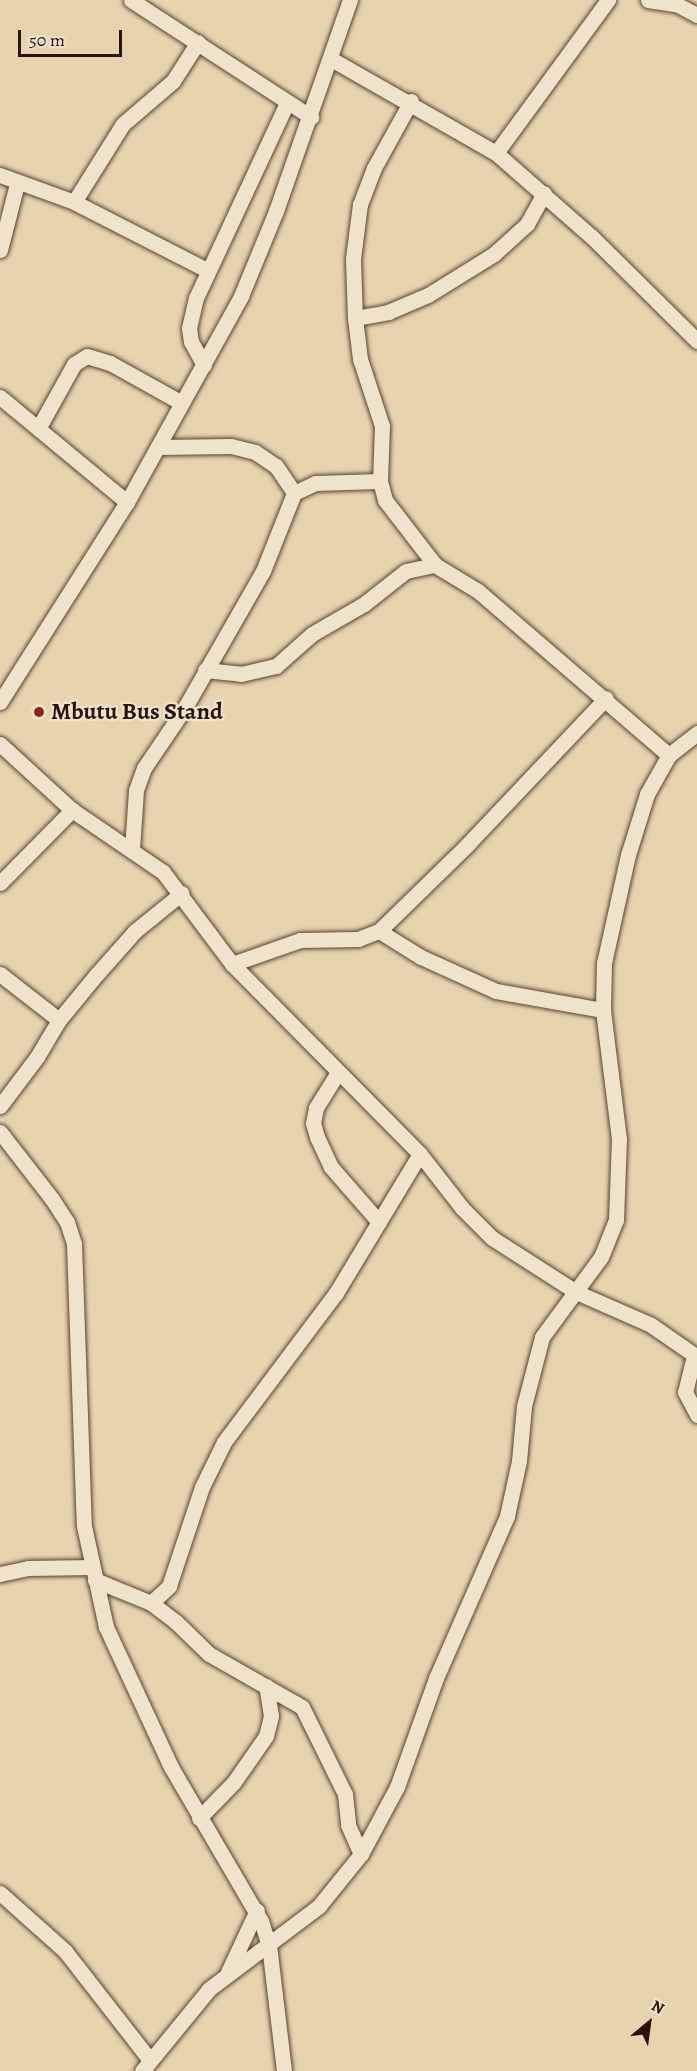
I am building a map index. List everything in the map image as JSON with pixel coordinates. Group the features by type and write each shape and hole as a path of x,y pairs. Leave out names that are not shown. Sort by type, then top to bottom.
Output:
{"street":[{"path":"131,0 311,117"},
{"path":"0,702 127,502 241,296 311,117 350,0"},
{"path":"496,153 608,0"},
{"path":"648,0 678,5 697,15"},
{"path":"74,202 123,124 173,81 198,42"},
{"path":"331,59 411,101 496,153 544,193 697,341"},
{"path":"411,101 374,168 360,204 353,259 355,318 360,359 382,426 380,481 385,500 435,565 478,591 669,754"},
{"path":"204,365 191,342 189,328 207,270 287,103"},
{"path":"0,175 17,184 74,202 207,270"},
{"path":"0,250 17,184"},
{"path":"355,318 388,312 428,295 494,254 527,224 544,193"},
{"path":"39,427 74,364 87,356 110,363 182,404"},
{"path":"1,401 39,427 127,502"},
{"path":"158,447 231,446 255,452 276,466 294,493"},
{"path":"132,849 135,799 141,776 263,571 294,493 315,483 380,481"},
{"path":"205,670 241,674 276,666 312,634 364,604 406,571 435,565"},
{"path":"232,964 300,940 358,939 379,931 467,845 606,698"},
{"path":"0,1893 64,1951 146,2065 186,2014 228,1972 269,1945 319,1906 361,1854 397,1787 448,1648 507,1516 519,1461 524,1406 542,1337 601,1257 616,1220 620,1183 619,1139 603,1010 604,963 628,855 647,794 669,754 697,734"},
{"path":"0,744 72,810 132,849 182,893 232,964 337,1074 420,1154 462,1208 492,1238 576,1292 651,1325 695,1357 685,1392 697,1415"},
{"path":"0,883 72,810"},
{"path":"0,1106 37,1057 59,1020 135,931 182,893"},
{"path":"379,931 421,957 496,991 603,1010"},
{"path":"0,974 59,1020"},
{"path":"337,1074 316,1108 313,1123 331,1167 379,1221"},
{"path":"0,1132 52,1199 67,1222 74,1245 84,1515 93,1574 119,1661 199,1818 257,1910 269,1945 284,2071"},
{"path":"151,1604 169,1586 202,1487 224,1442 336,1293 420,1154"},
{"path":"0,1574 28,1568 93,1574 151,1604 176,1622 209,1654 296,1701 306,1714 345,1794 348,1825 361,1854"},
{"path":"199,1818 234,1782 266,1736 271,1716 266,1686"},
{"path":"228,1972 257,1910"}],"place":[{"name":"Mbutu Bus Stand","path":"39,712"}]}
